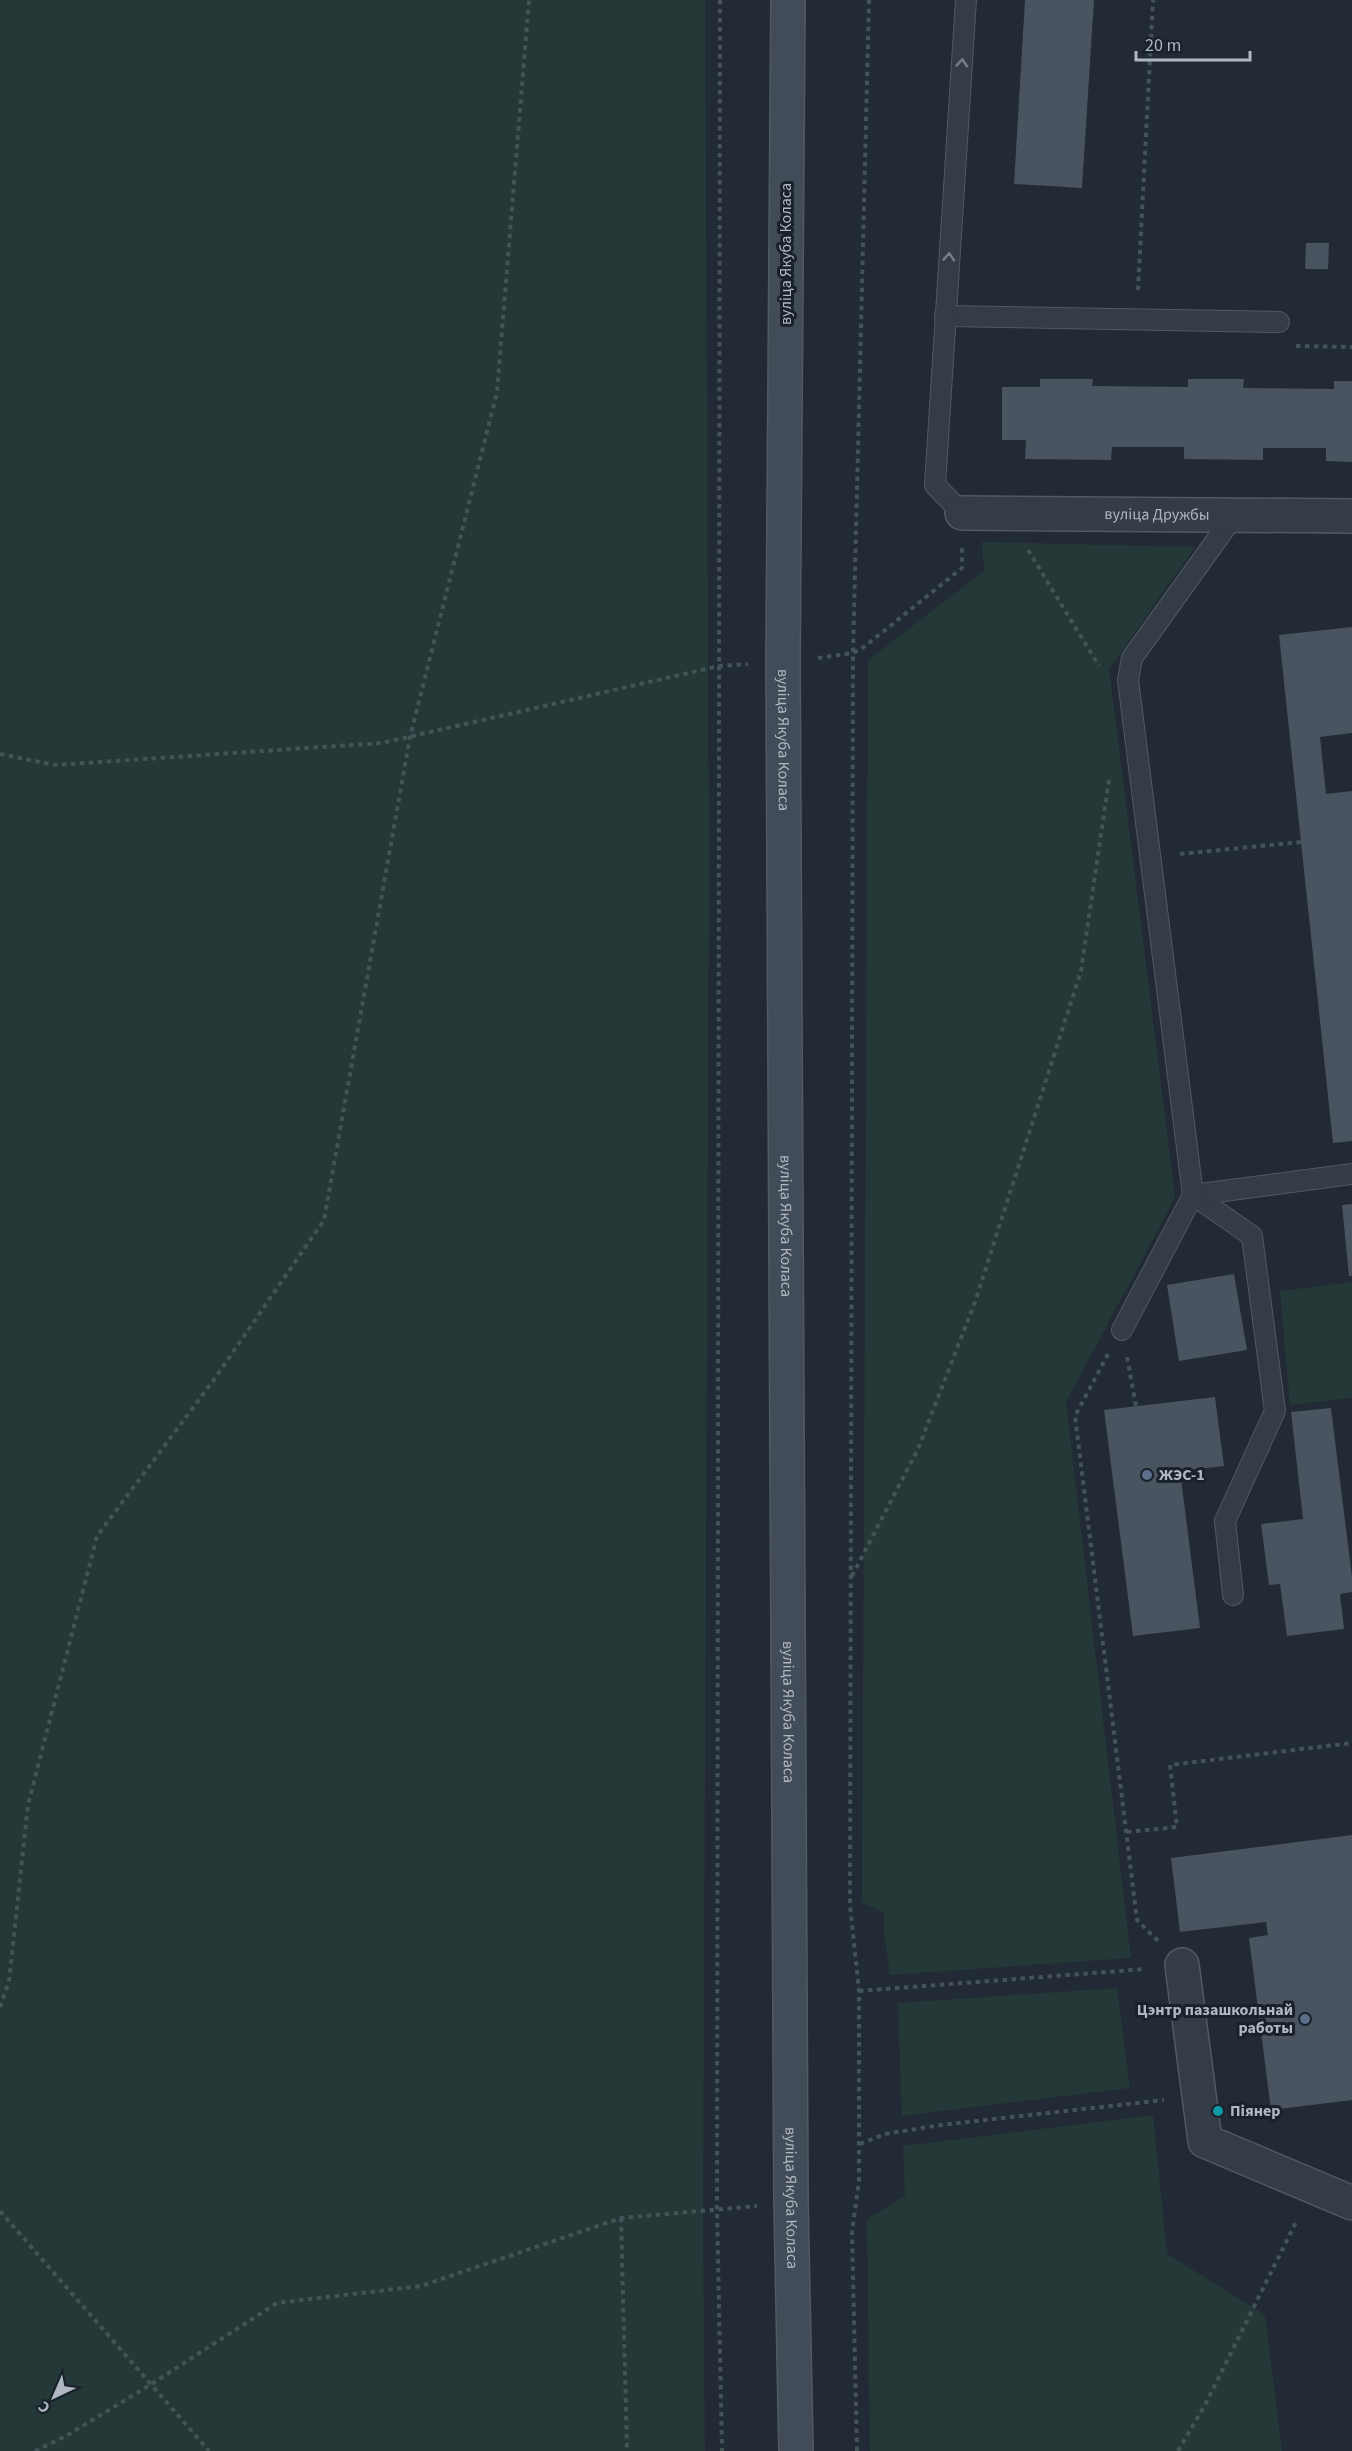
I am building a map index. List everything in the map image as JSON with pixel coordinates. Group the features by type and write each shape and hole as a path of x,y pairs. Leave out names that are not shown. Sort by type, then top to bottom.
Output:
{"street":[{"name":"вуліца Якуба Коласа","path":"788,0 783,675 791,2202 796,2451"},
{"name":"вуліца Дружбы","path":"962,513 1233,517 1352,516"},
{"path":"1182,1965 1205,2141 1352,2203"}],"lane":[{"path":"962,513 935,485 966,0"},
{"path":"945,316 1279,322"},
{"path":"1122,1330 1193,1195 1128,680 1132,658 1233,517"},
{"path":"1193,1195 1352,1174"},
{"path":"1193,1195 1252,1236 1275,1411 1225,1521 1233,1595"}],"path":[{"path":"0,2007 9,1982 28,1805 97,1536 213,1381 324,1220 411,736 497,392 529,0"},
{"path":"720,0 717,2210 722,2451"},
{"path":"857,2451 852,2233 859,2180 859,1991 850,1905 853,653 869,0"},
{"path":"1137,319 1153,0"},
{"path":"1295,346 1352,347"},
{"path":"1005,513 1100,668"},
{"path":"864,647 962,568"},
{"path":"0,754 55,765 382,743 719,666"},
{"path":"851,1577 918,1449 975,1302 1082,971 1110,772"},
{"path":"1150,857 1301,842"},
{"path":"1122,1330 1136,1406"},
{"path":"1122,1330 1075,1416 1137,1920 1182,1965"},
{"path":"1127,1832 1177,1827 1170,1765 1352,1743"},
{"path":"859,1991 1148,1969"},
{"path":"860,2144 885,2134 941,2125 1170,2099"},
{"path":"1178,2451 1216,2384 1313,2186"},
{"path":"35,2451 66,2436 150,2385 277,2303 421,2286 621,2217 717,2210"},
{"path":"0,2211 208,2451"},
{"path":"621,2217 627,2451"}],"shaded area":[{"path":"0,0 705,0 709,863 703,2225 705,2451 0,2451"},
{"path":"982,542 1195,547 1109,669 1175,1198 1066,1402 1131,1958 890,1975 884,1913 862,1902 868,660 984,571"},
{"path":"1352,1282 1352,1398 1290,1405 1280,1291"},
{"path":"1117,1988 1130,2088 902,2116 898,2003"},
{"path":"1153,2115 1167,2254 1265,2315 1282,2451 870,2451 867,2219 905,2196 903,2146"}],"building":[{"path":"1025,0 1094,0 1082,188 1014,184"},
{"path":"1306,243 1329,243 1328,269 1305,269"},
{"path":"1040,379 1093,379 1092,386 1188,387 1188,379 1244,379 1243,388 1334,389 1334,381 1352,381 1352,462 1326,461 1326,448 1263,448 1263,460 1184,459 1184,447 1112,447 1111,460 1025,459 1026,440 1002,440 1002,387 1040,387"},
{"path":"1352,627 1352,733 1320,737 1326,794 1352,791 1352,1141 1333,1143 1279,635"},
{"path":"1352,1204 1352,1276 1349,1276 1342,1205"},
{"path":"1234,1274 1247,1350 1179,1361 1167,1285"},
{"path":"1215,1397 1224,1466 1180,1471 1200,1628 1133,1636 1104,1410"},
{"path":"1331,1408 1352,1592 1340,1594 1344,1629 1287,1636 1280,1584 1269,1585 1261,1524 1303,1519 1291,1412"},
{"name":"Цэнтр пазашкольнай работы","path":"1352,1835 1352,2100 1271,2110 1249,1938 1268,1935 1266,1922 1180,1932 1171,1858"}],"place":[{"name":"ЖЭС-1","path":"1147,1475"},
{"name":"Цэнтр пазашкольнай работы","path":"1305,2019"},
{"name":"Піянер","path":"1218,2111"}]}
